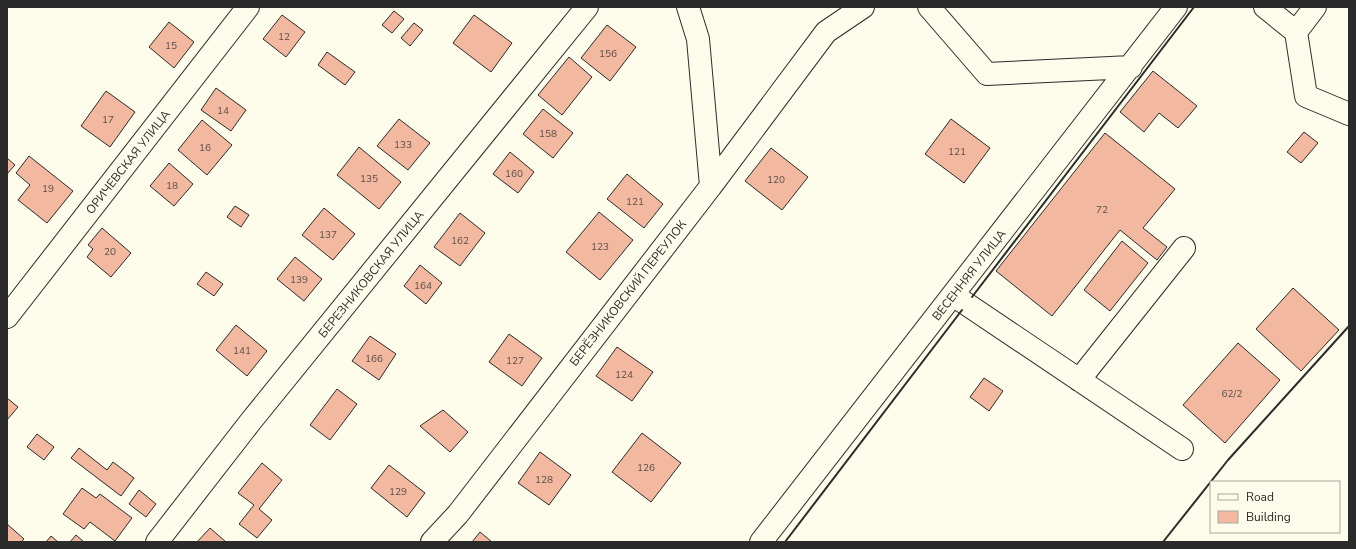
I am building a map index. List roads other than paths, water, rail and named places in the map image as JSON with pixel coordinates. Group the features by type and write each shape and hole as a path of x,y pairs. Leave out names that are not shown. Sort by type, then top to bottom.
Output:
{"street":[{"name":"ОРИЧЕВСКАЯ УЛИЦА","path":"7,317 248,7"},
{"name":"БЕРЕЗНИКОВСКАЯ УЛИЦА","path":"157,542 251,421 587,7"},
{"path":"688,7 698,39 711,186"},
{"name":"БЕРЁЗНИКОВСКИЙ ПЕРЕУЛОК","path":"432,542 458,514 711,186 826,32 863,7"},
{"path":"930,7 987,74 1131,67"},
{"name":"ВЕСЕННЯЯ УЛИЦА","path":"761,542 1131,67 1176,7"},
{"path":"1265,7 1296,32 1306,96 1349,114"},
{"path":"1296,32 1315,7"},
{"path":"1079,380 1184,248"},
{"path":"953,295 1182,449"}]}
